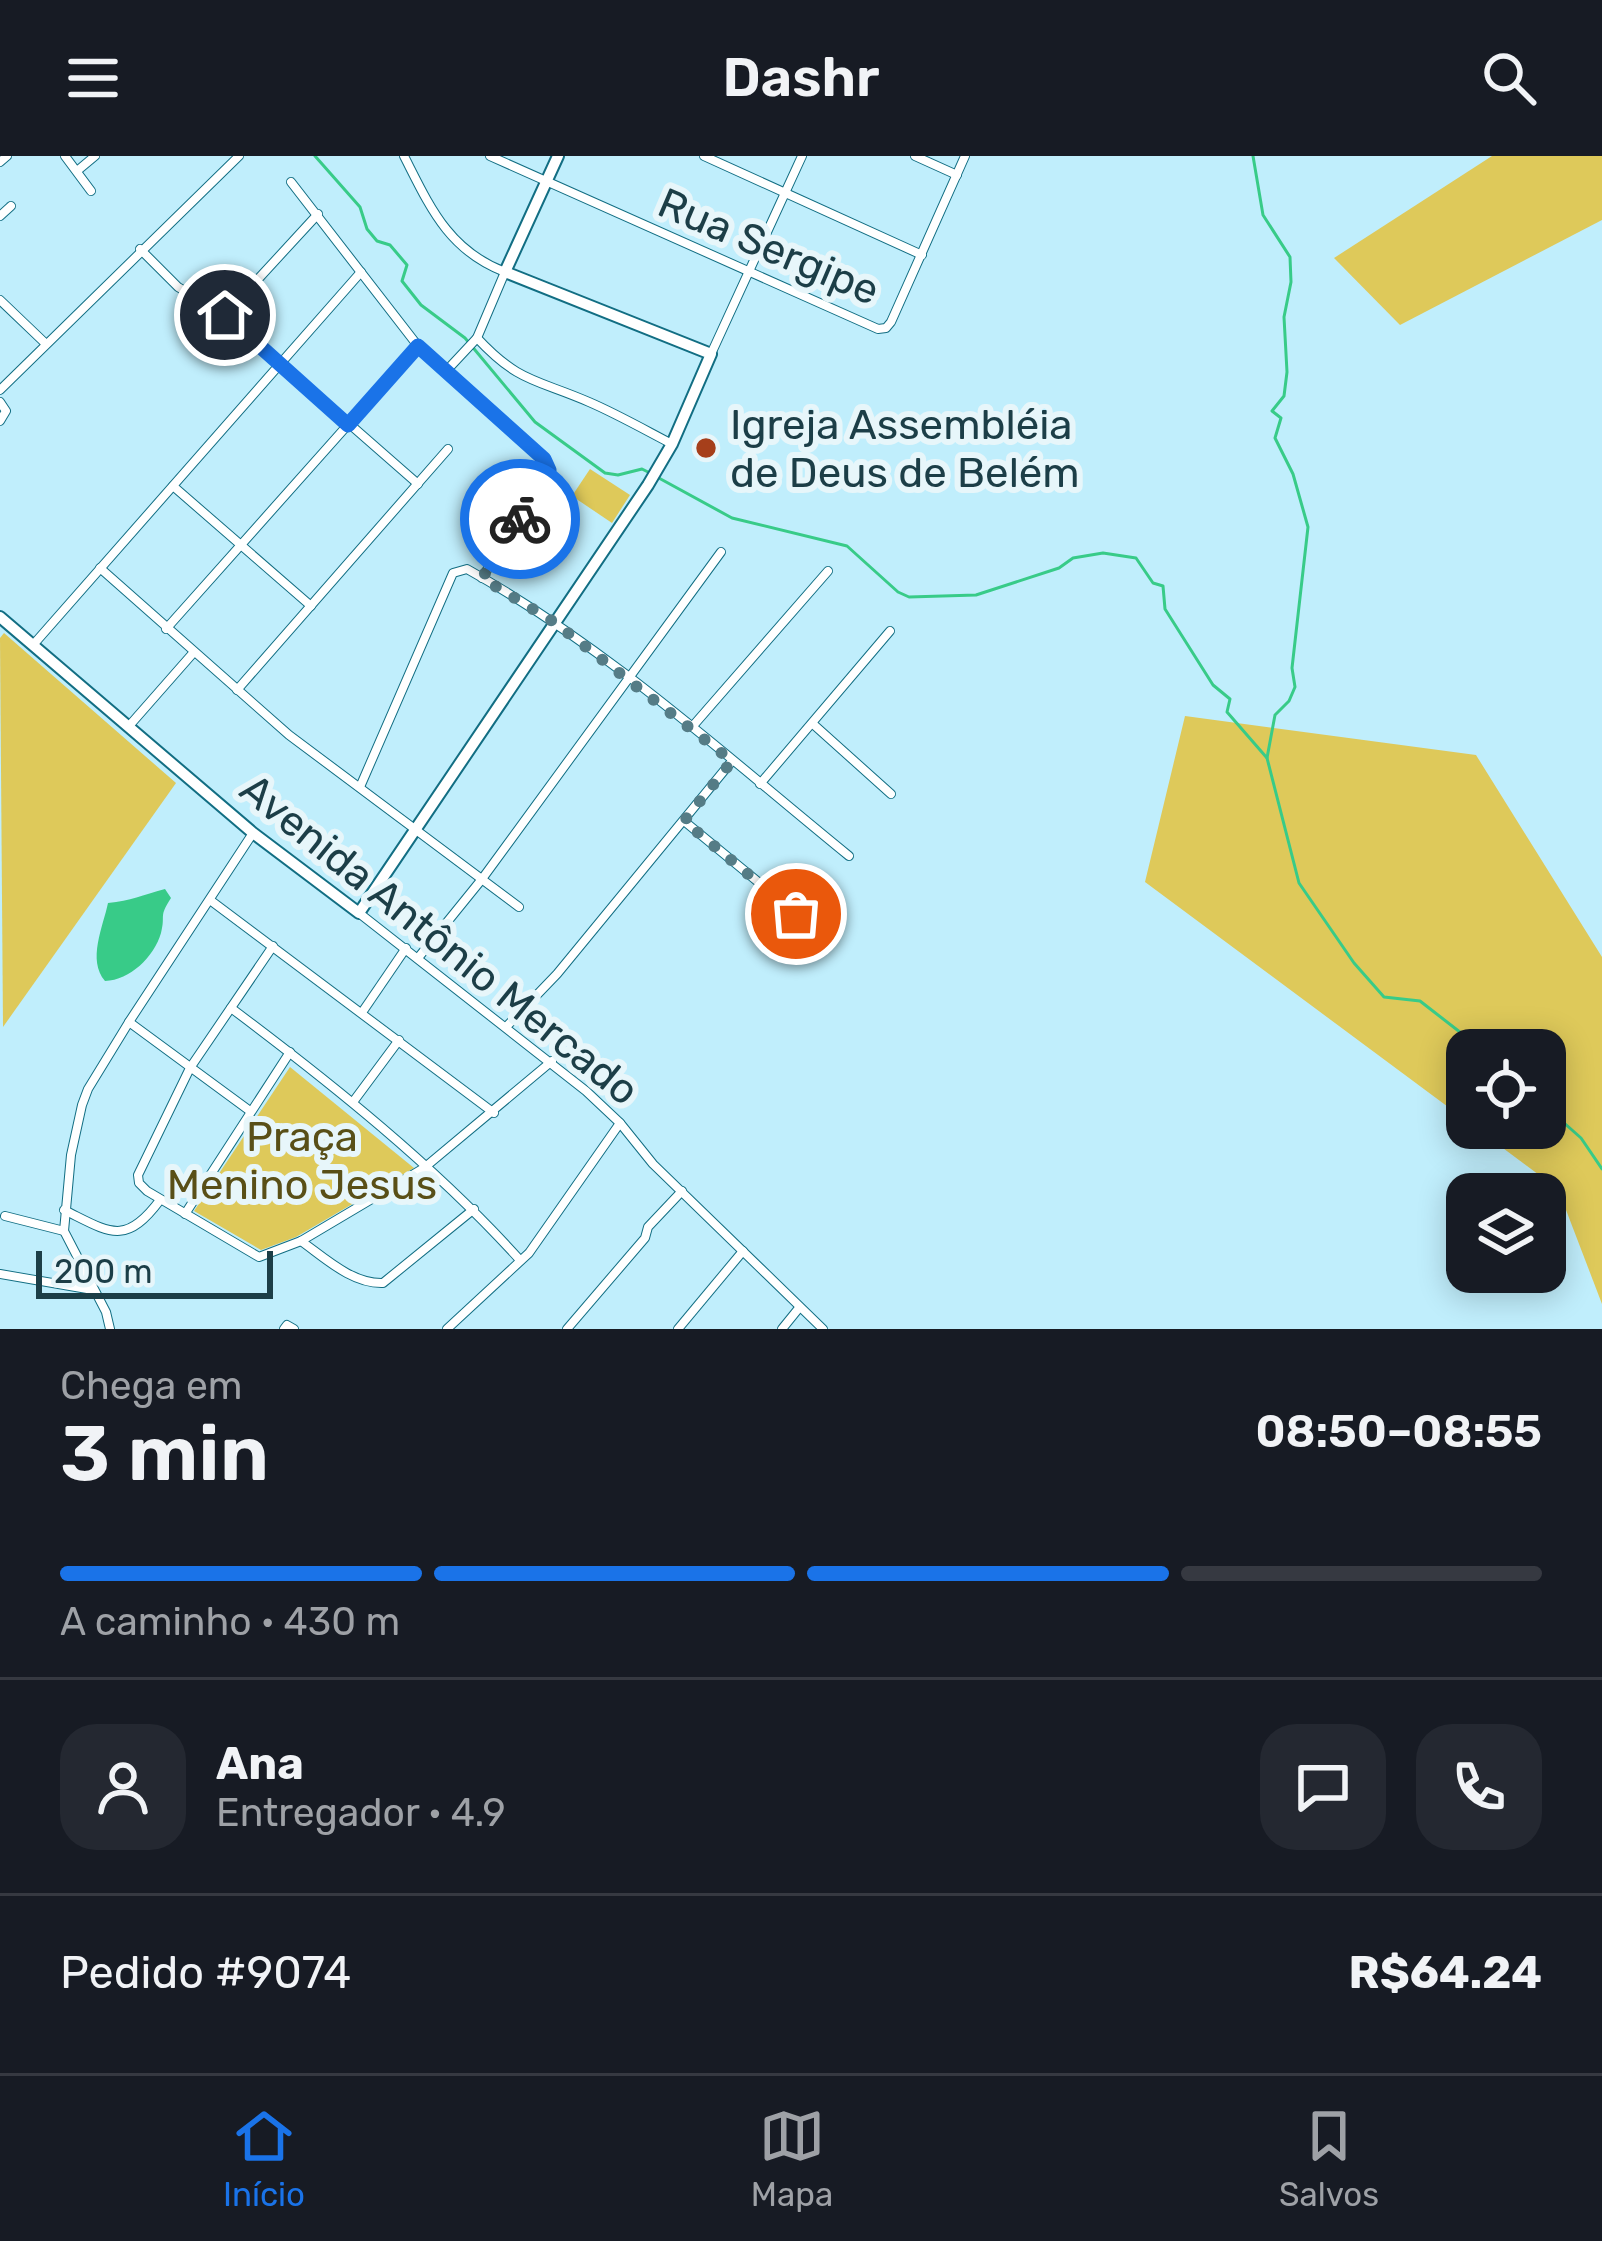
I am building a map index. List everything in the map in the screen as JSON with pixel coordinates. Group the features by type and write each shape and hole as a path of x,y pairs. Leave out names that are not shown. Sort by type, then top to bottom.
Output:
{"street":[{"path":"0,162 7,156"},
{"path":"65,156 91,191"},
{"path":"77,171 94,156"},
{"path":"0,390 239,156"},
{"path":"404,156 439,225 480,262 711,354"},
{"name":"Rua Sergipe","path":"490,156 878,329 891,322 922,255"},
{"path":"448,369 474,340 557,156"},
{"path":"704,156 922,255 965,156"},
{"path":"359,914 672,444 802,156"},
{"path":"915,156 957,175"},
{"path":"291,182 418,346 544,459 549,470 482,578"},
{"path":"0,216 11,206"},
{"path":"225,315 318,214"},
{"path":"140,249 178,287 225,315 418,484"},
{"path":"33,645 361,272"},
{"path":"0,300 45,343"},
{"path":"474,340 524,378 590,402 672,444"},
{"path":"166,628 418,346"},
{"path":"432,357 460,353"},
{"path":"0,402 6,411 0,421"},
{"path":"237,690 448,449"},
{"path":"172,486 311,606"},
{"path":"418,958 482,879 721,551"},
{"path":"100,568 237,690 519,907"},
{"path":"360,787 453,573 467,569 554,622 629,678 849,856"},
{"path":"692,727 828,571"},
{"name":"Avenida Antônio Mercado","path":"0,617 254,833 552,1061 620,1123 682,1192 823,1329"},
{"path":"760,784 890,631"},
{"path":"129,726 194,652"},
{"path":"813,724 892,794"},
{"path":"506,1026 556,974 732,761"},
{"path":"684,821 796,914"},
{"path":"110,1329 64,1231 71,1155 88,1089 254,833"},
{"path":"211,900 494,1113"},
{"path":"273,946 190,1068 138,1175 139,1183 160,1200 259,1257 301,1241 424,1168 552,1061"},
{"path":"362,1012 406,948"},
{"path":"231,1008 353,1102 474,1209 519,1259"},
{"path":"129,1022 250,1111"},
{"path":"353,1102 399,1040"},
{"path":"185,1214 290,1052"},
{"path":"447,1329 540,1239 620,1123"},
{"path":"567,1329 682,1192"},
{"path":"64,1210 120,1233 135,1228 160,1200"},
{"path":"301,1241 354,1277 383,1283 474,1209"},
{"path":"5,1216 64,1231"},
{"path":"678,1329 743,1251"},
{"path":"0,1274 94,1290"},
{"path":"782,1329 799,1308"}],"green space":[{"path":"1492,156 1602,156 1602,220 1400,325 1334,258"},
{"path":"590,469 630,495 612,523 572,496"},
{"path":"4,633 176,783 3,1027 0,638"},
{"path":"1185,716 1476,755 1602,957 1602,1304 1566,1210 1566,1173 1536,1173 1504,1149 1566,1149 1566,1029 1446,1029 1446,1105 1145,882"},
{"name":"Praça Menino Jesus","path":"290,1067 414,1168 296,1237 261,1250 194,1211"}],"shaded area":[{"path":"165,889 171,898 153,950 132,972 105,981 97,953 108,903"}],"waterway":[{"path":"315,156 360,207 377,241 390,245 407,265 402,281 421,305 465,338 535,422 605,473 648,472"},
{"path":"1253,156 1263,215 1290,257 1284,317 1287,372 1284,396 1272,411 1281,418 1275,438 1293,474 1308,527 1292,668 1295,687 1275,715 1267,758 1299,883 1354,963 1384,997 1420,1001 1456,1029"},
{"path":"657,477 732,518 847,546 909,597 976,595 1059,568 1073,558 1103,553 1136,558 1153,583 1163,586 1165,609 1213,685 1230,699 1227,712 1267,758"},
{"path":"1566,1125 1602,1169"}],"way so far":[{"path":"520,519 482,578 554,622 732,761 684,821 796,914"}],"place":[{"name":"Igreja Assembléia de Deus de Belém","path":"706,448"}],"route":[{"path":"225,315 348,425 418,346 544,459 549,470 520,519"}]}
